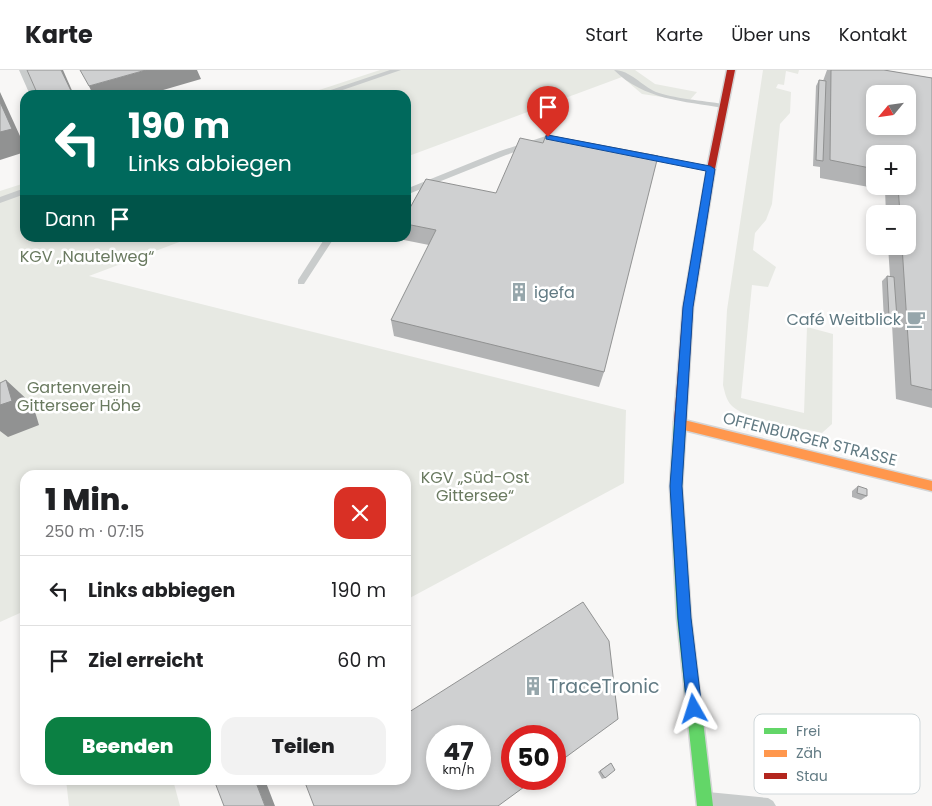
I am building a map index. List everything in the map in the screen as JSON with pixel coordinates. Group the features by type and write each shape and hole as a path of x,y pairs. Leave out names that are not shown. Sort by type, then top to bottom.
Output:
{"main road":[{"path":"705,803 684,609 676,486 688,307 710,169 731,70"},
{"name":"OFFENBURGER STRASSE","path":"680,424 932,486"}],"lane":[{"path":"23,70 32,90"},
{"path":"335,90 397,70"},
{"path":"618,70 635,83 656,94 723,106"},
{"path":"411,190 548,137 567,141"},
{"path":"631,153 710,169"},
{"path":"0,200 20,193"},
{"path":"301,282 326,242"},
{"path":"705,803 768,806"}],"green space":[{"path":"380,70 635,70 655,84 697,92 689,101 642,94 622,77 411,155 411,90 319,90"},
{"path":"763,70 799,70 798,74 786,71 784,85 778,84 776,88 791,92 790,113 780,124 772,204 766,220 755,233 753,250 776,267 768,287 752,285 741,398 804,413 807,327 833,334 832,424 822,433 761,419 739,411 728,401 723,385 727,310"},
{"path":"20,185 20,242 179,242 89,276 626,410 624,483 411,597 411,470 20,470 20,613 0,622 0,191"},
{"path":"67,785 174,785 180,806 69,806"}],"building":[{"path":"27,70 61,70 71,90 36,90"},
{"path":"80,70 146,70 89,86"},
{"path":"831,70 884,70 932,78 932,390 911,385 903,255 916,255 916,205 899,205 899,195 916,195 916,145 866,145 866,167 830,160"},
{"path":"819,80 826,81 823,161 816,160"},
{"path":"0,102 12,129 0,132"},
{"name":"igefa","path":"546,135 658,156 604,372 391,320 436,230 411,225 411,206 426,179 496,193 520,138 543,143"},
{"path":"887,276 894,277 897,318 889,316"},
{"path":"6,380 12,401 0,405 0,383"},
{"path":"858,486 867,489 867,496 857,493"},
{"name":"TraceTronic","path":"583,602 609,641 618,719 566,757 566,725 501,725 501,790 520,790 498,806 314,806 306,785 411,785 411,711"},
{"path":"611,763 615,770 605,778 600,771"},
{"path":"216,785 257,785 265,806 224,806"}],"traffic: fast":[{"path":"680,422 676,487 684,618 705,806"}],"traffic: slow":[{"path":"680,424 932,486"}],"traffic: jam":[{"path":"680,422 688,307 711,169 731,70"}],"place":[{"name":"igefa","path":"519,292"},
{"name":"Café Weitblick","path":"916,319"},
{"name":"TraceTronic","path":"533,686"}],"route":[{"path":"548,137 710,169 688,307 676,486 684,618 694,709"}],"park label":[{"name":"KGV „Nautelweg“","path":"87,256"},
{"name":"Gartenverein Gitterseer Höhe","path":"79,396"},
{"name":"KGV „Süd-Ost Gittersee“","path":"475,486"}]}
